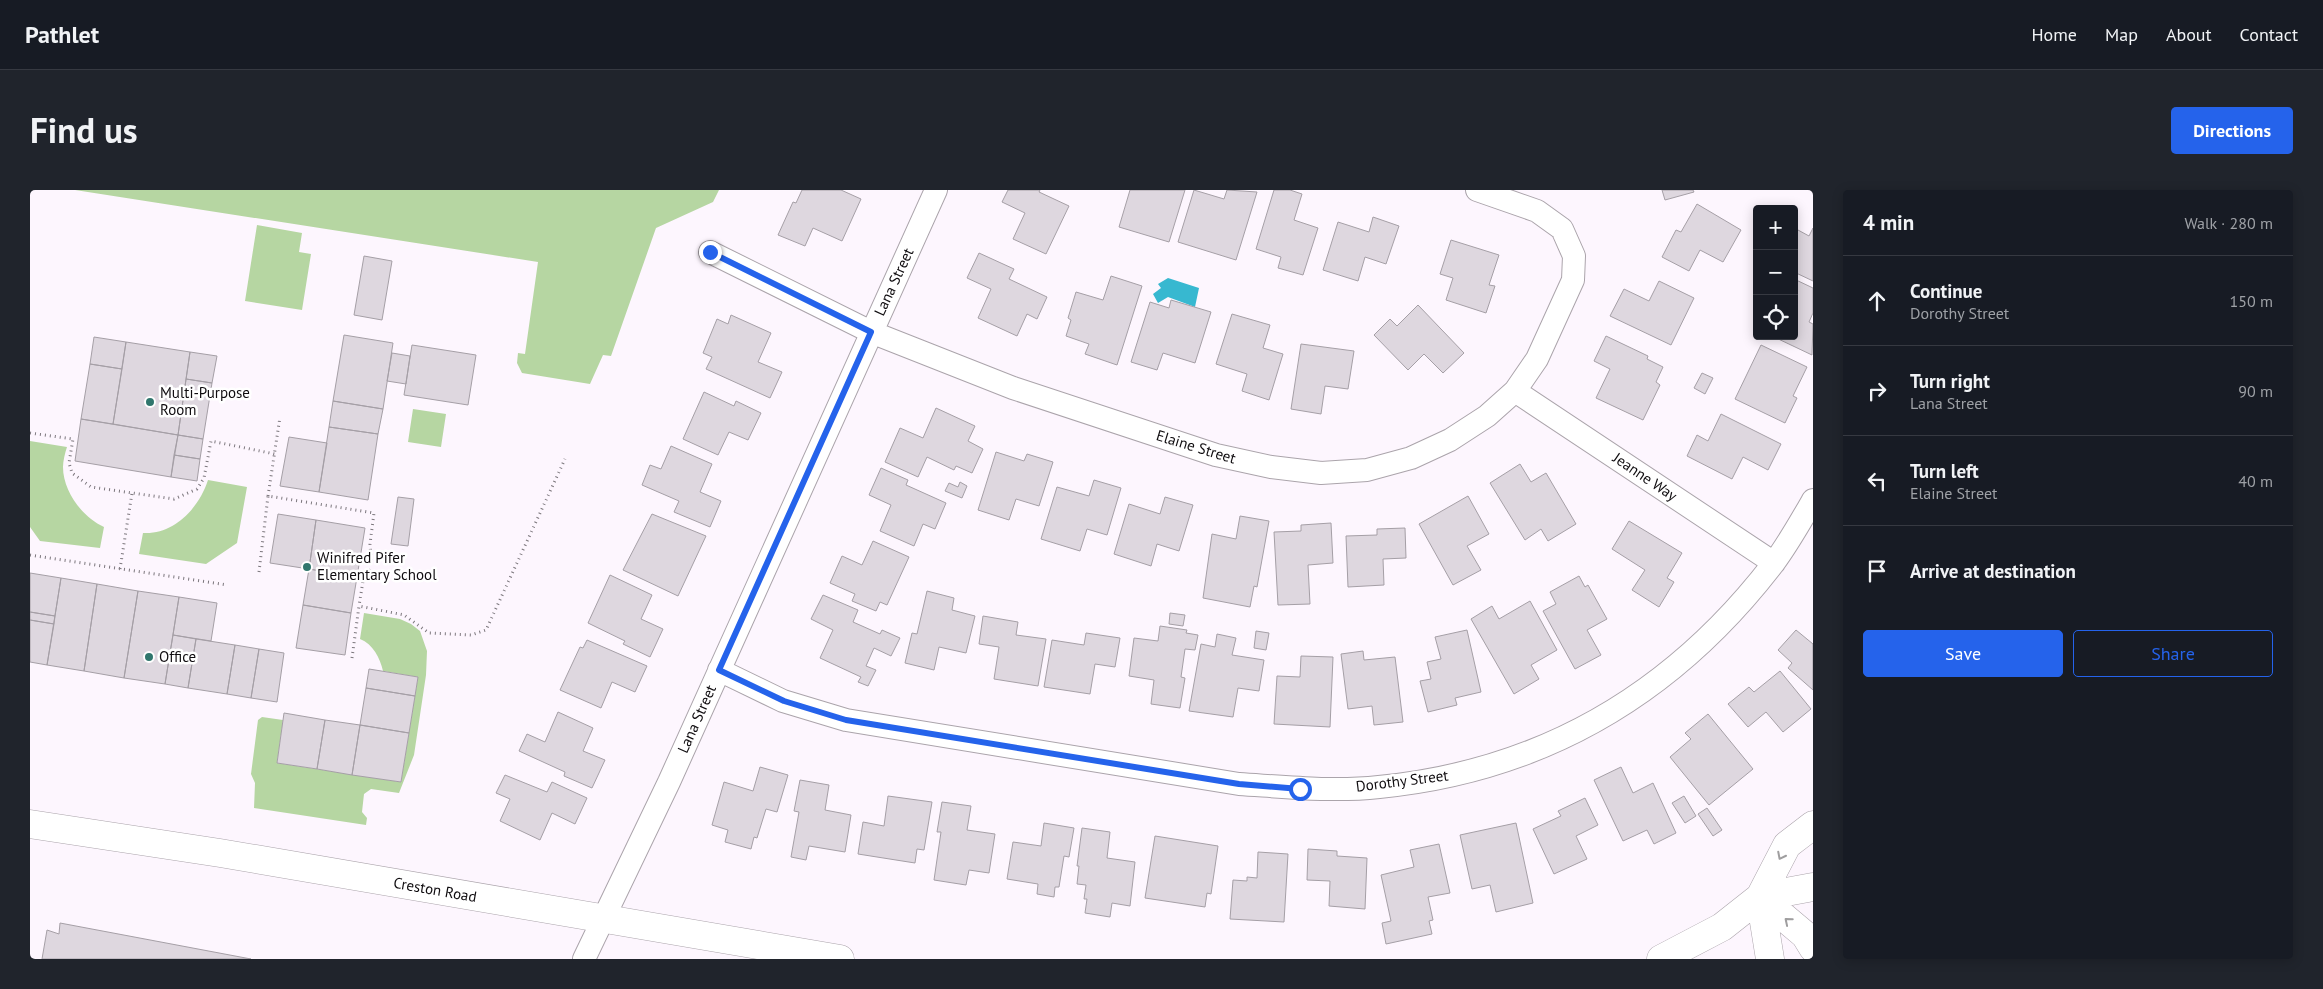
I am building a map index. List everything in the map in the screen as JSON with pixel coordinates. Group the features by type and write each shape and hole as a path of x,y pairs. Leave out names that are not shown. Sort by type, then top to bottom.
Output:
{"main road":[{"name":"Creston Road","path":"30,824 220,853 834,959"},
{"path":"1661,959 1722,927 1760,897 1786,845 1813,825"},
{"path":"1760,897 1813,887"},
{"path":"1760,897 1805,934 1813,948"},
{"path":"1760,897 1770,959"}],"street":[{"name":"Lana Street","path":"584,959 669,782 936,190"},
{"name":"Elaine Street","path":"710,252 871,332 1013,388 1216,455 1271,467 1321,473 1367,470 1411,458 1450,440 1487,416 1515,391 1537,359 1573,280 1574,256 1562,229 1537,211 1477,190"},
{"name":"Jeanne Way","path":"1515,391 1774,563"},
{"name":"Dorothy Street","path":"719,670 784,701 846,720 1239,784 1300,789 1379,787 1456,775 1520,756 1578,731 1623,706 1665,676 1739,606 1774,563 1813,500"}],"path":[{"path":"259,572 280,416"},
{"path":"30,433 73,439 68,463 72,473 91,487 174,499 197,488 204,478 211,442 275,454"},
{"path":"359,606 404,615 429,633 471,635 486,630 565,459"},
{"path":"120,569 132,493"},
{"path":"268,496 374,513 370,544 372,558 368,573 363,581 352,658"},
{"path":"30,555 227,584"}],"green space":[{"path":"75,190 719,190 713,202 656,228 611,356 603,355 590,384 522,373 517,363 518,353 525,354 538,262"},
{"path":"257,225 302,233 299,252 311,254 302,310 245,301"},
{"path":"413,409 446,414 441,447 408,442"},
{"path":"30,441 67,447 63,467 66,485 81,510 96,523 104,527 100,548 40,541 30,527"},
{"path":"208,480 247,487 237,543 206,564 139,554 143,533 165,529 184,518 192,510"},
{"path":"364,613 400,619 411,624 420,631 427,651 426,675 414,755 399,793 371,789 364,794 362,812 367,818 366,825 254,808 255,783 251,774 258,720 262,717 283,720 277,763 401,782 418,677 383,671 375,652 369,644 360,639"}],"water":[{"path":"1168,278 1199,288 1195,307 1168,297 1158,303 1153,294 1161,288 1158,284"}],"building":[{"path":"802,190 841,190 861,199 842,241 813,228 805,246 778,235 793,202 796,203"},
{"path":"1008,190 1040,190 1039,192 1069,206 1046,254 1013,239 1025,213 1002,202"},
{"path":"1130,190 1185,190 1169,242 1119,227"},
{"path":"1194,190 1224,199 1227,190 1257,192 1236,260 1178,242"},
{"path":"1274,190 1290,190 1302,194 1294,220 1318,228 1303,275 1278,268 1281,257 1256,249"},
{"path":"1662,190 1693,190 1694,192 1665,200"},
{"path":"1697,204 1741,230 1723,262 1700,250 1689,271 1662,257 1676,230 1681,232"},
{"path":"1373,217 1399,226 1386,264 1365,257 1358,281 1323,270 1338,222 1369,232"},
{"path":"1813,228 1813,281 1798,274 1798,230 1809,236"},
{"path":"1451,240 1499,255 1489,285 1495,286 1486,313 1446,300 1453,278 1440,274"},
{"path":"979,253 1014,269 1009,279 1047,297 1037,319 1027,314 1017,336 978,318 991,289 967,278"},
{"path":"364,256 392,261 382,320 354,315"},
{"path":"1111,276 1142,286 1117,365 1085,354 1089,344 1066,336 1071,320 1068,318 1076,292 1103,300"},
{"path":"1659,281 1694,298 1671,345 1610,316 1624,289 1649,301"},
{"path":"1798,281 1813,288 1813,313 1809,322 1813,324 1812,355 1780,340 1798,340"},
{"path":"1171,300 1211,312 1195,363 1163,353 1157,370 1131,362 1150,302 1169,308"},
{"path":"1418,305 1464,353 1443,373 1424,354 1408,370 1374,335 1390,319 1397,326"},
{"path":"1232,314 1270,325 1263,348 1283,354 1269,400 1242,391 1247,374 1216,364"},
{"path":"731,315 771,333 758,362 782,372 770,398 706,369 712,357 703,353 717,319 728,324"},
{"path":"344,335 393,343 383,409 333,401"},
{"path":"1606,336 1648,356 1647,359 1663,367 1656,382 1660,385 1643,420 1596,398 1610,369 1594,361"},
{"path":"94,337 126,342 122,369 90,364"},
{"name":"Multi-Purpose Room","path":"126,342 190,352 178,435 113,424"},
{"path":"1301,344 1354,351 1348,389 1325,386 1321,414 1291,409"},
{"path":"412,345 476,355 468,405 404,395"},
{"path":"1761,345 1807,367 1793,396 1797,398 1785,423 1735,399"},
{"path":"190,352 217,356 212,383 186,379"},
{"path":"392,353 410,356 406,384 387,381"},
{"path":"90,364 122,369 113,424 81,419"},
{"path":"1702,373 1713,378 1705,394 1694,388"},
{"path":"186,379 212,383 203,439 178,435"},
{"path":"704,392 734,406 736,401 761,413 748,440 729,432 718,455 683,439"},
{"path":"333,401 383,409 378,434 329,427"},
{"path":"936,408 975,426 968,441 983,449 972,473 956,466 954,470 927,457 918,477 885,462 900,428 923,438"},
{"path":"1721,414 1781,444 1768,470 1743,457 1732,479 1687,456 1697,435 1708,441"},
{"path":"81,419 178,435 171,477 75,461"},
{"path":"329,427 378,434 368,500 319,492"},
{"path":"178,435 203,439 200,459 174,455"},
{"path":"289,437 327,443 319,492 280,486"},
{"path":"671,446 712,464 700,492 721,501 710,527 674,512 679,501 642,485 650,465 661,469"},
{"path":"996,452 1024,461 1027,454 1053,462 1039,506 1016,499 1009,520 978,510"},
{"path":"174,455 200,459 197,481 171,477"},
{"path":"1520,464 1531,482 1546,473 1576,524 1548,541 1541,529 1525,540 1490,483"},
{"path":"881,468 908,480 906,485 946,503 935,529 923,524 914,546 880,531 891,505 869,495"},
{"path":"1094,480 1121,488 1107,535 1087,529 1080,551 1041,539 1057,487 1089,496"},
{"path":"960,482 967,486 962,498 945,491 949,483 958,487"},
{"path":"1468,496 1489,534 1467,546 1481,570 1453,585 1419,524"},
{"path":"398,497 414,499 408,546 391,544"},
{"path":"1165,497 1193,505 1179,551 1157,544 1151,566 1114,554 1129,504 1160,514"},
{"path":"278,514 316,520 309,569 270,563"},
{"path":"652,514 706,536 678,596 623,570"},
{"path":"1240,516 1269,521 1257,587 1254,586 1250,607 1203,598 1212,534 1236,539"},
{"path":"316,520 365,528 357,577 309,569"},
{"path":"1629,521 1682,553 1667,578 1674,582 1659,607 1632,590 1645,570 1612,549"},
{"path":"1331,523 1333,563 1308,565 1310,604 1278,605 1274,532 1301,531 1301,525"},
{"path":"1405,528 1406,558 1383,559 1384,585 1348,587 1346,536 1377,535 1377,529"},
{"path":"873,541 909,557 887,605 880,602 876,611 852,601 855,594 830,583 842,556 862,565"},
{"path":"309,569 357,577 351,613 303,605"},
{"path":"30,573 61,578 55,616 30,612"},
{"path":"610,575 652,595 641,619 663,629 650,657 623,644 625,641 588,623"},
{"path":"1579,576 1585,587 1588,585 1607,619 1587,630 1601,655 1575,669 1543,611 1556,604 1550,592"},
{"path":"61,578 97,584 84,671 47,665"},
{"path":"97,584 138,591 124,678 84,671"},
{"name":"Office","path":"138,591 179,597 165,684 124,678"},
{"path":"927,591 954,598 952,610 975,616 966,653 939,647 934,670 905,663 912,633 917,634"},
{"path":"823,595 858,610 853,622 880,634 882,630 900,638 891,656 874,648 866,666 876,670 868,686 858,682 861,677 820,658 833,630 811,619"},
{"path":"179,597 217,603 211,641 173,635"},
{"path":"1530,601 1557,650 1531,665 1539,679 1514,694 1471,619 1492,606 1499,619"},
{"path":"303,605 351,613 345,655 296,648"},
{"path":"30,612 55,616 54,624 30,620"},
{"path":"1170,613 1185,615 1183,626 1169,624"},
{"path":"983,616 1018,622 1016,635 1046,639 1038,686 994,679 999,647 979,644"},
{"path":"30,620 54,624 47,665 30,662"},
{"path":"1160,626 1187,630 1186,633 1198,635 1195,650 1185,649 1181,677 1185,678 1180,708 1151,704 1154,680 1129,676 1134,638 1158,641"},
{"path":"1467,630 1481,692 1455,698 1457,705 1428,712 1420,681 1431,679 1427,662 1441,659 1435,637"},
{"path":"1796,630 1813,644 1813,690 1788,668 1792,663 1778,650"},
{"path":"1256,631 1269,633 1266,650 1254,648"},
{"path":"1086,633 1120,638 1115,667 1095,664 1090,694 1044,687 1052,640 1084,645"},
{"path":"1217,634 1236,638 1232,655 1264,660 1259,691 1238,688 1233,717 1189,711 1201,644 1215,647"},
{"path":"173,635 196,639 188,688 165,684"},
{"path":"196,639 235,645 227,694 188,688"},
{"path":"587,640 647,666 635,692 612,682 601,708 560,690 580,647 583,648"},
{"path":"235,645 259,649 251,698 227,694"},
{"path":"259,649 284,653 277,702 251,698"},
{"path":"1363,651 1364,660 1395,657 1403,722 1374,725 1372,706 1348,709 1341,654"},
{"path":"1301,656 1333,657 1330,727 1274,724 1277,676 1300,677"},
{"path":"369,669 418,677 415,696 366,688"},
{"path":"1780,671 1811,709 1783,732 1766,712 1748,727 1728,704 1749,687 1754,692"},
{"path":"366,688 415,696 409,733 360,725"},
{"path":"558,712 593,728 583,751 605,760 592,788 564,776 565,772 519,751 527,734 545,742"},
{"path":"284,713 325,720 317,769 277,763"},
{"path":"1708,714 1753,769 1709,805 1670,757 1691,739 1685,733"},
{"path":"325,720 360,725 352,775 317,769"},
{"path":"360,725 409,733 401,782 352,775"},
{"path":"760,767 788,775 777,812 766,809 757,838 754,837 751,849 725,842 728,830 712,825 724,782 753,791"},
{"path":"1621,767 1633,793 1653,783 1676,833 1654,844 1647,830 1623,841 1594,780"},
{"path":"505,775 547,792 552,782 587,798 575,824 552,813 540,840 500,821 510,799 496,793"},
{"path":"800,780 829,785 825,810 851,815 845,852 809,846 806,860 791,857 799,812 794,811"},
{"path":"888,796 932,802 924,850 917,849 915,863 858,854 863,822 884,826"},
{"path":"1684,796 1696,816 1685,823 1672,803"},
{"path":"1585,798 1598,825 1576,836 1587,859 1554,874 1533,829 1561,816 1558,811"},
{"path":"942,802 971,806 967,830 995,834 989,873 969,870 966,885 934,880 941,832 937,832"},
{"path":"1707,808 1722,830 1713,836 1698,814"},
{"path":"1044,823 1074,828 1069,857 1064,856 1059,887 1055,887 1054,897 1037,894 1038,884 1007,879 1013,842 1041,846"},
{"path":"1516,823 1533,903 1496,912 1490,885 1472,889 1460,835"},
{"path":"1082,828 1110,832 1107,858 1135,862 1130,906 1112,903 1110,917 1085,913 1086,885 1077,884 1079,866 1077,866"},
{"path":"1155,836 1218,846 1211,894 1207,893 1205,907 1145,898"},
{"path":"1439,844 1450,893 1428,897 1433,920 1429,921 1432,934 1386,944 1382,923 1391,921 1381,875 1414,867 1410,850"},
{"path":"1308,849 1337,851 1337,856 1367,858 1365,909 1329,906 1330,881 1307,880"},
{"path":"1258,852 1288,854 1284,922 1230,919 1233,880 1247,881 1247,877 1257,878"},
{"path":"60,923 251,959 42,959 47,930 59,934"}],"place":[{"name":"Multi-Purpose Room","path":"150,402"},
{"name":"Winifred Pifer Elementary School","path":"307,567"},
{"name":"Office","path":"149,657"}],"route":[{"path":"710,252 871,332 719,670 784,701 846,720 1239,784 1300,789"}]}
